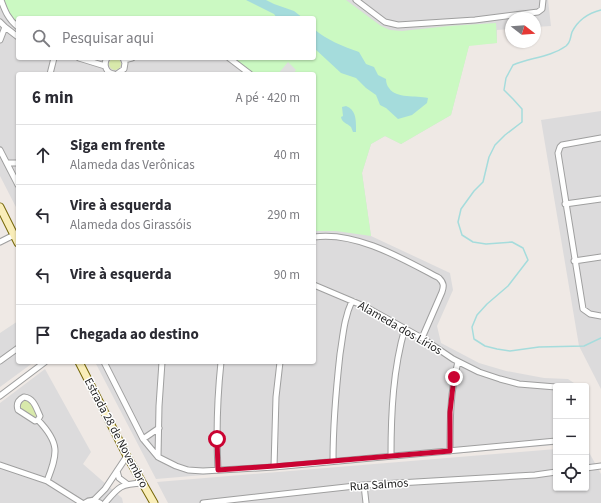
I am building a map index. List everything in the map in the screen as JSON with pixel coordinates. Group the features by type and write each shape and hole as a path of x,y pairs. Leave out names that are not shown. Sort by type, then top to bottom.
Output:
{"street":[{"path":"1,0 8,17 16,25"},
{"path":"356,0 385,22 398,25 475,20 538,12 542,9 543,0"},
{"path":"0,22 5,28 16,36"},
{"path":"0,40 5,28"},
{"path":"50,72 54,60"},
{"path":"86,60 105,66 109,72"},
{"path":"105,66 106,60"},
{"path":"122,72 125,66 124,60"},
{"path":"232,60 248,72"},
{"path":"601,138 562,145 558,150 582,309 590,314 601,316"},
{"path":"0,150 16,180"},
{"path":"7,163 16,163"},
{"path":"565,204 601,198"},
{"path":"0,207 16,239"},
{"path":"0,242 14,235"},
{"path":"316,237 330,236 358,241 412,264 443,281 444,285 442,292 422,338"},
{"path":"574,261 601,257"},
{"name":"Alameda dos Lírios","path":"316,286 366,307 422,338 458,362 479,372 519,384 553,387"},
{"path":"333,461 338,376 344,325 352,301"},
{"path":"391,456 394,382 404,328"},
{"path":"0,361 16,349"},
{"path":"450,451 452,392 458,362"},
{"path":"0,396 42,364"},
{"name":"Estrada 28 de Novembro","path":"80,364 127,456 154,503"},
{"path":"106,364 143,439 158,457 188,470 218,470 274,466 553,441"},
{"path":"158,457 162,364"},
{"path":"218,470 217,404 221,364"},
{"path":"274,466 276,397 280,364"},
{"path":"38,420 40,416 32,400 26,397 20,400 17,406 20,412 35,421 38,420 51,436 55,446 56,456 47,481"},
{"path":"143,439 159,428"},
{"path":"94,500 127,456"},
{"path":"0,465 47,481 82,503"},
{"path":"589,468 601,466"},
{"path":"117,471 119,478 127,484"},
{"name":"Rua Salmos","path":"203,503 364,485 535,475 553,472"},
{"path":"105,503 120,487 127,484 143,484"},
{"path":"364,485 366,503"},
{"path":"85,503 90,500 100,503"}],"shaded area":[{"path":"0,0 548,0 551,26 541,27 541,12 505,12 505,29 497,30 497,43 469,45 451,115 401,144 385,136 371,144 362,173 371,236 450,273 453,290 437,326 441,343 479,363 506,371 544,378 568,379 574,383 553,383 553,445 156,479 96,364 316,364 316,72 16,72 16,207 0,176"},
{"path":"288,62 296,70 294,72 280,72"},
{"path":"601,111 601,389 579,346 541,120"},
{"path":"16,322 16,364 31,364 0,387 0,333"},
{"path":"45,369 91,452 83,464 122,498 123,503 0,503 0,403"},
{"path":"553,449 553,491 589,491 589,452 601,474 601,503 168,503 157,482"}],"green space":[{"path":"4,0 346,0 381,26 390,30 402,31 496,23 497,43 469,46 451,115 401,144 385,136 371,144 362,173 371,236 336,231 316,231 316,72 249,72 236,60 316,60 316,16 16,16 16,21 8,14"},
{"path":"110,60 120,60 120,69 110,69"},
{"path":"26,400 30,402 37,415 35,418 21,409 21,403"}],"water":[{"path":"246,0 266,0 294,11 300,16 276,16"},
{"path":"316,30 335,42 359,52 366,64 374,67 378,75 386,79 388,86 396,94 428,98 427,103 412,115 398,119 386,108 380,105 376,95 356,78 341,73 316,50"},
{"path":"346,106 354,113 356,120 356,132 353,132 351,127 344,122 341,117 343,116 342,107"}],"waterway":[{"path":"601,10 588,15 577,24 572,32 570,41 560,50 513,65 506,78 504,90 522,109 522,122 495,145 489,157 483,182 474,191 461,209 458,222 462,235 473,242 486,244 512,242 523,248 528,260 508,286 487,304 477,315 472,327 474,339 485,346 510,351 539,347 584,346 601,338"}],"route":[{"path":"217,439 218,470 450,451 450,412 454,377"}]}
